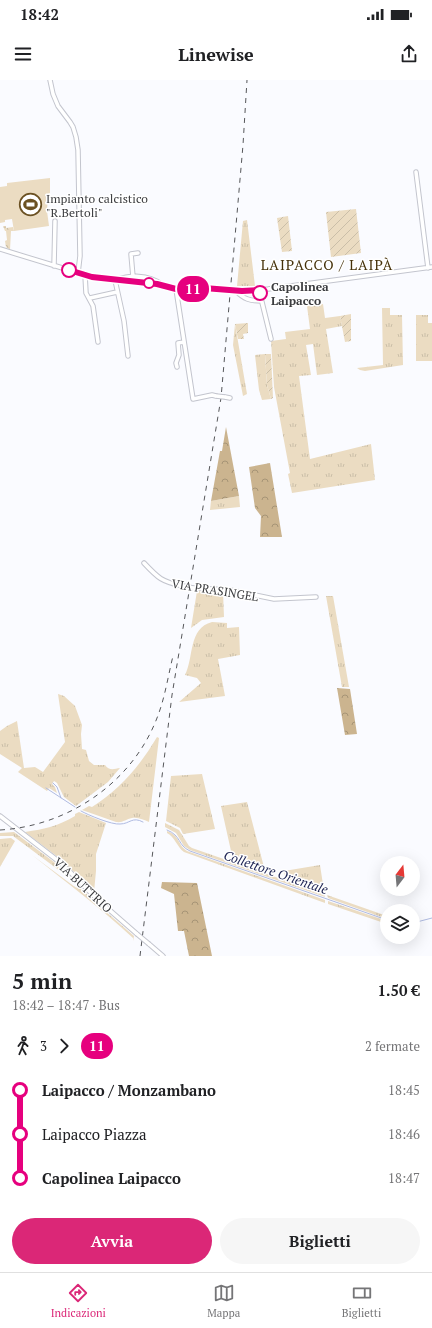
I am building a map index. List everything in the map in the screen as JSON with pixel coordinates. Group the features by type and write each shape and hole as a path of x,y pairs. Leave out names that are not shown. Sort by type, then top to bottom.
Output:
{"street":[{"path":"50,80 53,94 58,106 73,127 77,143 80,256 78,273"},
{"path":"0,249 85,275 162,285 176,289 201,288 236,291 259,290 430,267 416,172"},
{"path":"54,221 54,266"},
{"path":"133,277 131,254 138,253"},
{"path":"85,275 86,293 93,306 98,342"},
{"path":"115,280 133,277 148,277 156,280 162,285"},
{"path":"115,280 124,322 128,356"},
{"path":"176,289 193,399 212,395 228,398"},
{"path":"259,290 271,339"},
{"path":"236,291 246,299 261,301"},
{"path":"90,298 117,292"},
{"path":"177,368 176,363 179,355 178,343 184,342"},
{"name":"VIA PRASINGEL","path":"144,563 160,579 172,584 193,588 230,590 274,599 316,597"},
{"name":"VIA BUTTRIO","path":"0,816 62,864 98,900 163,956"}],"green space":[{"path":"50,178 50,193 48,194 47,211 49,226 14,231 12,219 5,220 5,222 0,223 0,187 7,186 7,183"},
{"path":"356,209 361,253 331,257 326,212"},
{"path":"288,216 292,251 282,252 277,218"},
{"path":"247,220 255,286 237,286 243,221"},
{"path":"3,226 6,226 6,228 13,227 14,231 11,231 10,250 6,247 6,231"},
{"path":"323,304 325,318 340,316 342,326 326,329 333,373 317,375 313,344 306,345 311,375 299,376 310,459 371,444 375,480 292,493 288,474 290,473 274,387 271,341 286,339 285,332 310,329 307,306"},
{"path":"382,308 390,308 390,315 402,315 403,365 365,371 360,370 357,368 383,365"},
{"path":"351,314 351,341 345,342 340,316"},
{"path":"416,315 428,315 428,323 432,323 432,361 416,361"},
{"path":"248,323 248,333 243,334 244,339 238,339 235,324"},
{"path":"235,324 247,394 243,396 233,345"},
{"path":"265,354 267,385 271,399 262,400 259,390 255,355"},
{"path":"265,354 271,354 273,398 271,399 267,385"},
{"path":"226,427 239,496 211,501 220,451 222,451"},
{"path":"270,463 282,537 260,537 261,516 255,508 249,467"},
{"path":"239,496 240,507 210,510 211,501"},
{"path":"197,591 223,592 224,617 202,620 191,628"},
{"path":"326,596 333,596 349,687 342,687"},
{"path":"212,622 227,623 227,628 239,627 240,655 218,659 225,696 179,702 201,683 197,678 185,675 195,637 204,625"},
{"path":"337,688 350,689 357,734 345,735"},
{"path":"58,694 64,696 75,706 82,725 82,749 86,750 89,761 94,765 105,765 110,769 120,768 108,782 76,806 64,797 57,783 54,781 52,784 57,793 49,788 47,791 18,772 22,768 0,754 0,731 17,721 24,768 35,767 43,772 65,742"},
{"path":"157,737 159,738 149,822 141,819 130,818 121,822 116,822 82,810 89,806 92,807 112,793 144,758"},
{"path":"202,774 215,829 183,834 180,828 166,821 171,776"},
{"path":"247,802 265,871 233,860 221,806"},
{"path":"79,812 106,823 96,854 94,892 63,861 25,832 57,825 75,816 75,814"},
{"path":"165,823 179,830 189,846 192,848 324,894 325,897 190,850 184,846 176,833 165,827"},
{"path":"167,831 175,835 187,851 325,900 325,903 184,852 167,833"},
{"path":"14,832 54,862 72,880 13,836 0,836 0,833"},
{"path":"11,838 15,841 0,867 0,839"},
{"path":"32,855 75,887 83,890 134,936 133,941 133,938 108,916"},
{"path":"320,865 324,891 285,878 284,871"},
{"path":"162,882 197,883 212,956 189,956 184,931 178,931 174,894 161,888"},
{"path":"327,895 380,914 380,917 328,898"},
{"path":"328,901 380,919 380,922 328,904"}],"waterway":[{"path":"53,783 57,787 61,798"},
{"name":"Collettore Orientale","path":"46,788 75,807"},
{"name":"Collettore Orientale","path":"81,811 116,824 123,824 134,820 143,822"},
{"name":"Collettore Orientale","path":"167,830 172,832 183,846 190,851 380,918"},
{"name":"Collettore Orientale","path":"420,921 432,918"}],"railway":[{"path":"140,956 172,695 221,398 243,145 247,80"},
{"path":"0,830 25,827 50,820 73,810 95,797 114,781 131,762 146,741 157,718 173,656"}],"bus line":[{"name":"11","path":"69,270 92,277 157,284 176,289 204,288 242,291 259,290 260,293"}],"place":[{"name":"Impianto calcistico \"R.Bertoli\"","path":"31,205"},
{"name":"Capolinea Laipacco","path":"260,293"}],"district":[{"name":"LAIPACCO / LAIPÀ","path":"327,264"}]}
